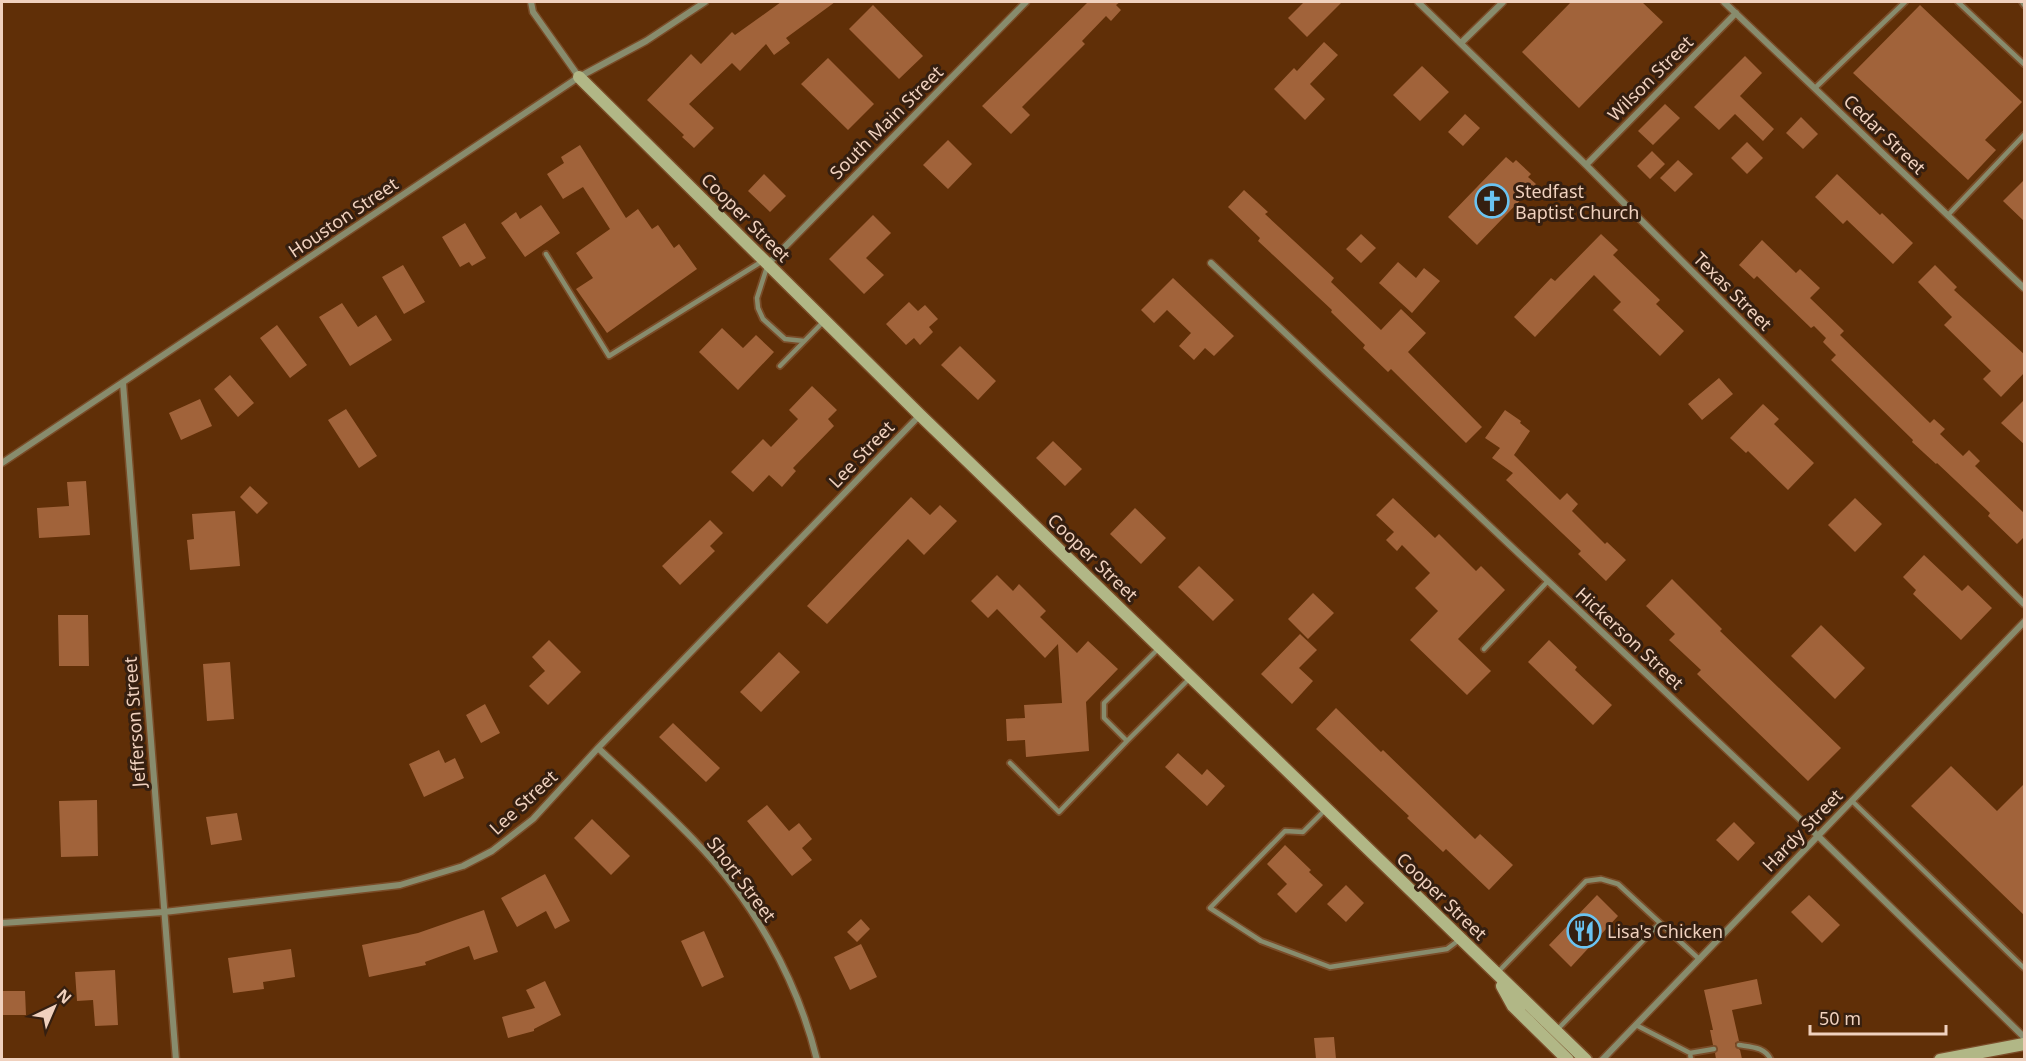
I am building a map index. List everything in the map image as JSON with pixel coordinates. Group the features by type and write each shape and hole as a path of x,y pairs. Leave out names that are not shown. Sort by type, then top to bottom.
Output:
{"street":[{"path":"531,2 533,12 579,77"},
{"name":"Houston Street","path":"2,463 579,77 646,41 705,2"},
{"name":"South Main Street","path":"766,262 1026,2"},
{"name":"Texas Street","path":"1418,2 1586,165 2025,604"},
{"path":"1461,43 1503,2"},
{"name":"Cedar Street","path":"1724,2 2025,288"},
{"name":"Wilson Street","path":"1586,165 1736,13"},
{"name":"Cooper Street","path":"579,77 920,415 1586,1059"},
{"name":"Hickerson Street","path":"1211,263 1818,836 2025,1037"},
{"name":"Jefferson Street","path":"123,383 176,1059"},
{"name":"Lee Street","path":"2,923 164,912 400,885 464,866 492,851 533,819 598,748 920,415"},
{"name":"Hardy Street","path":"1602,1059 2025,622"},
{"name":"Short Street","path":"598,748 694,840 747,904 781,963 807,1026 817,1059"},
{"path":"1496,974 1514,1006 1568,1059"},
{"path":"1940,1059 2025,1044"}],"lane":[{"path":"1815,88 1905,2"},
{"path":"1958,2 2025,64"},
{"path":"1948,215 2025,135"},
{"path":"546,254 609,356 766,262"},
{"path":"766,262 758,298 758,308 763,319 785,339 804,341"},
{"path":"780,366 824,321"},
{"path":"1484,649 1548,581"},
{"path":"1127,741 1104,718 1104,703 1160,647"},
{"path":"1010,763 1059,812 1191,678"},
{"path":"1852,801 2025,968"},
{"path":"1327,808 1303,832 1285,831 1210,908 1261,941 1330,967 1447,949 1460,939"},
{"path":"1496,974 1586,881 1601,879 1618,884 1699,959"},
{"path":"1556,1031 1660,923"},
{"path":"1636,1025 1690,1053 1714,1049"},
{"path":"1739,1045 1761,1048 1771,1059"},
{"path":"1690,1053 1691,1059"}],"building":[{"path":"781,2 835,2 786,38 790,43 774,55 766,44 740,71 732,63 689,104 714,128 694,148 682,137 684,135 647,100 691,54 701,64 732,32 735,35"},
{"path":"1088,2 1120,2 1116,5 1121,10 1111,21 1106,16 1082,41 1085,44 1022,107 1030,115 1011,134 982,106"},
{"path":"1304,2 1342,2 1307,37 1288,18"},
{"path":"1571,2 1642,2 1663,22 1579,108 1522,52"},
{"path":"873,5 923,56 899,79 849,29"},
{"path":"1920,5 2022,102 1985,140 1996,150 1968,180 1853,73"},
{"path":"1324,42 1338,55 1310,84 1325,99 1305,120 1274,89 1294,68 1297,71"},
{"path":"1745,56 1762,73 1740,96 1774,129 1763,141 1735,114 1719,130 1694,107"},
{"path":"828,58 874,104 848,130 801,84"},
{"path":"1422,66 1449,92 1420,121 1393,95"},
{"path":"1665,104 1680,118 1653,145 1638,131"},
{"path":"1465,114 1480,128 1463,146 1448,132"},
{"path":"1801,117 1818,134 1803,149 1786,133"},
{"path":"948,140 972,164 948,189 923,165"},
{"path":"1747,142 1763,158 1747,174 1731,158"},
{"path":"580,145 626,218 638,209 652,229 658,225 674,248 679,244 697,269 607,333 576,289 593,278 576,253 610,229 583,187 563,199 547,174 564,163 561,157"},
{"path":"1652,151 1665,164 1650,179 1637,166"},
{"name":"Stedfast Baptist Church","path":"1506,157 1513,163 1516,160 1531,174 1528,177 1536,184 1477,245 1448,217"},
{"path":"1678,160 1693,174 1675,192 1660,178"},
{"path":"764,174 786,196 770,212 748,191"},
{"path":"1837,174 1913,243 1893,264 1847,220 1843,224 1815,197"},
{"path":"2025,179 2025,222 2003,201"},
{"path":"1244,190 1268,212 1265,214 1334,278 1331,282 1381,330 1401,309 1426,333 1408,352 1482,427 1466,443 1391,369 1388,372 1363,348 1365,345 1331,312 1332,310 1258,241 1260,238 1228,207"},
{"path":"541,205 560,233 525,257 501,223 516,212 520,219"},
{"path":"873,215 891,233 866,258 884,275 864,294 829,259"},
{"path":"465,223 486,258 472,266 469,262 460,267 442,237"},
{"path":"1361,234 1376,248 1361,263 1346,249"},
{"path":"1601,234 1618,250 1613,255 1660,300 1656,304 1684,331 1660,356 1613,310 1621,302 1594,275 1535,337 1514,317 1551,278 1555,281"},
{"path":"1762,240 1796,273 1800,269 1820,288 1810,298 1844,331 1840,335 1930,423 1934,419 1945,429 1940,434 1963,456 1969,450 1980,461 1975,466 2025,514 2025,536 2017,544 1988,516 1990,513 1912,442 1913,440 1831,360 1836,355 1823,342 1826,338 1814,326 1811,328 1757,276 1754,279 1739,265"},
{"path":"1398,262 1416,278 1424,268 1440,281 1412,313 1379,283"},
{"path":"403,265 425,302 404,314 382,277"},
{"path":"1935,265 1957,287 1954,290 2025,355 2025,372 2001,397 1983,379 1991,371 1944,325 1952,317 1918,282"},
{"path":"1173,278 1234,336 1214,356 1205,348 1194,360 1179,346 1191,333 1167,310 1154,323 1141,310"},
{"path":"909,302 918,311 925,305 938,319 929,327 933,332 920,345 914,338 906,345 886,324"},
{"path":"342,303 358,327 376,315 392,340 350,366 319,317"},
{"path":"277,325 307,365 290,378 260,338"},
{"path":"722,328 743,348 756,335 774,352 738,390 699,352"},
{"path":"960,346 996,381 978,400 941,365"},
{"path":"230,375 254,403 238,417 214,389"},
{"path":"1719,378 1733,394 1702,420 1688,404"},
{"path":"812,386 837,410 828,419 834,426 793,468 796,471 782,487 769,475 753,492 731,472 763,439 771,447 798,419 789,410"},
{"path":"200,399 212,426 181,440 169,413"},
{"path":"2025,399 2025,445 2001,423"},
{"path":"1763,404 1779,419 1774,424 1814,463 1788,490 1748,451 1746,453 1730,438"},
{"path":"346,409 377,456 359,468 328,420"},
{"path":"1505,410 1521,421 1520,423 1530,431 1514,455 1560,500 1567,493 1578,504 1572,511 1605,544 1607,542 1626,560 1606,581 1578,554 1581,551 1506,480 1513,473 1492,458 1500,448 1485,438"},
{"path":"1053,441 1082,469 1065,486 1036,458"},
{"path":"86,481 90,535 39,538 37,508 69,506 67,482"},
{"path":"250,486 268,503 257,514 240,497"},
{"path":"911,497 930,515 940,505 957,521 924,555 908,539 827,624 807,606"},
{"path":"1393,498 1435,538 1439,534 1476,571 1481,566 1505,590 1458,639 1491,671 1467,695 1410,640 1438,611 1415,588 1430,573 1402,545 1397,551 1386,540 1394,532 1376,515"},
{"path":"1855,498 1882,524 1855,552 1828,525"},
{"path":"1135,508 1166,538 1141,564 1110,534"},
{"path":"235,511 240,566 190,570 187,540 194,539 192,514"},
{"path":"710,520 723,533 710,546 715,551 680,585 662,566"},
{"path":"1924,555 1962,591 1968,585 1992,608 1961,640 1913,594 1916,590 1903,577"},
{"path":"1199,566 1234,600 1213,621 1178,587"},
{"path":"997,575 1013,591 1019,584 1046,611 1040,617 1077,653 1088,641 1118,669 1086,702 1089,751 1026,757 1025,740 1007,741 1006,719 1025,718 1024,705 1062,703 1058,644 1045,658 997,609 988,618 971,601"},
{"path":"1672,579 1722,629 1720,631 1841,748 1808,781 1697,674 1701,670 1669,640 1675,634 1646,606"},
{"path":"1313,593 1334,613 1308,639 1288,619"},
{"path":"58,615 88,615 89,666 59,666"},
{"path":"1821,625 1865,668 1835,699 1791,656"},
{"path":"1300,634 1317,650 1299,668 1313,681 1292,704 1261,674"},
{"path":"549,640 581,672 548,705 529,686 545,671 532,657"},
{"path":"1549,640 1577,667 1575,670 1612,705 1593,725 1528,662"},
{"path":"779,652 800,672 761,712 740,692"},
{"path":"230,662 234,719 207,721 203,664"},
{"path":"485,704 500,733 481,743 466,715"},
{"path":"1336,708 1475,839 1480,834 1513,865 1489,890 1446,849 1443,852 1407,818 1409,816 1316,729"},
{"path":"673,723 720,768 706,782 659,737"},
{"path":"439,750 445,763 455,758 464,778 424,797 409,764"},
{"path":"1178,753 1202,775 1207,769 1225,786 1207,806 1165,767"},
{"path":"1951,766 1997,811 2025,783 2025,916 1911,806"},
{"path":"97,800 98,856 61,857 59,801"},
{"path":"767,805 789,831 799,823 812,839 802,848 812,860 792,876 747,821"},
{"path":"237,813 242,840 211,845 206,817"},
{"path":"592,819 630,856 611,875 574,838"},
{"path":"1734,822 1755,843 1738,861 1716,840"},
{"path":"1285,845 1323,885 1296,913 1277,894 1287,884 1267,864"},
{"path":"545,874 570,921 555,929 546,911 517,927 501,898"},
{"path":"1346,885 1364,903 1346,922 1327,904"},
{"name":"Lisa's Chicken","path":"1597,895 1618,916 1571,967 1549,945"},
{"path":"1809,895 1840,925 1822,943 1791,912"},
{"path":"484,910 498,952 474,960 469,946 425,962 426,965 369,977 362,945 418,933"},
{"path":"861,919 870,929 857,942 847,932"},
{"path":"704,931 724,977 702,987 681,941"},
{"path":"861,944 877,977 850,990 834,957"},
{"path":"291,949 295,977 263,982 264,989 233,993 228,958"},
{"path":"115,970 118,1025 95,1026 93,1000 77,1001 75,972"},
{"path":"1757,979 1762,1004 1732,1010 1739,1041 1735,1043 1735,1046 1740,1050 1742,1059 1716,1059 1715,1053 1718,1049 1713,1045 1710,1030 1713,1030 1704,990"},
{"path":"545,981 561,1015 534,1031 508,1038 502,1017 535,1008 526,990"},
{"path":"2,991 25,991 26,1015 2,1015"},
{"path":"1334,1037 1336,1059 1316,1059 1314,1038"}],"place":[{"name":"Stedfast Baptist Church","path":"1492,201"},
{"name":"Lisa's Chicken","path":"1584,931"}]}
